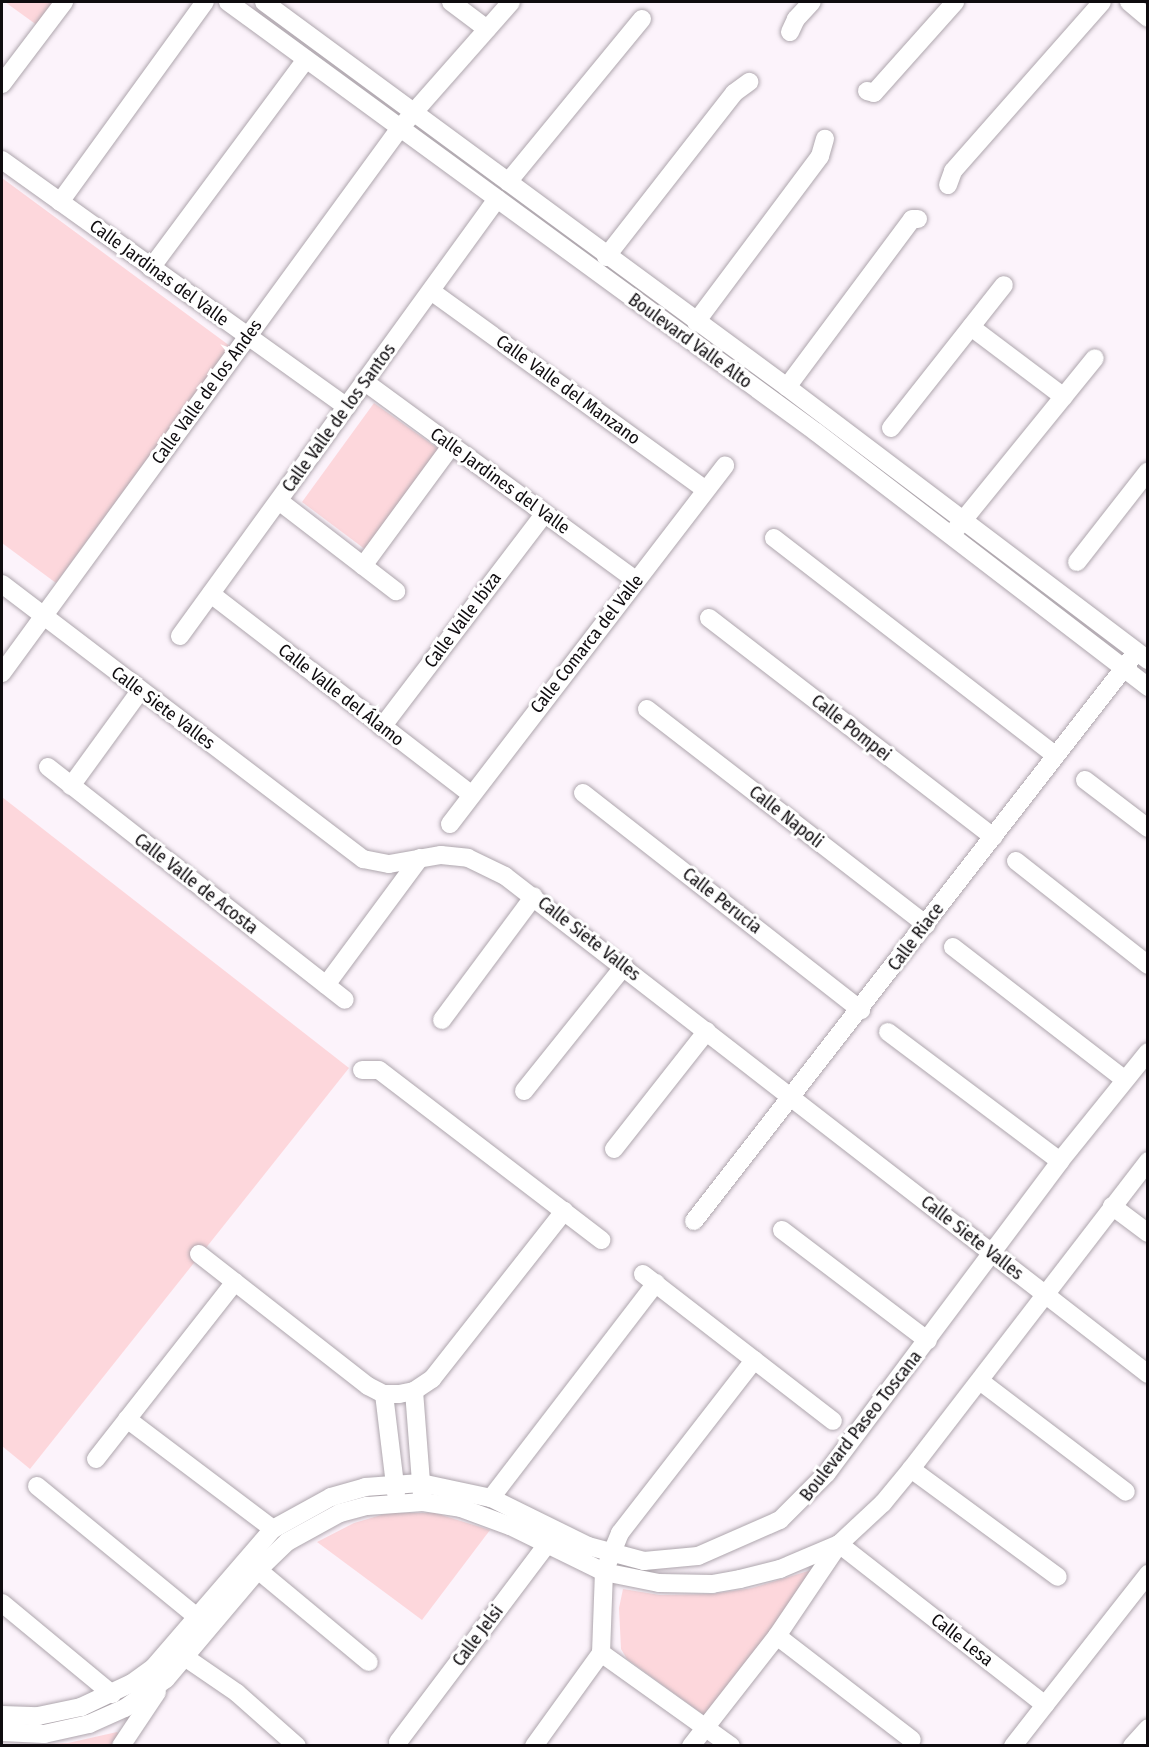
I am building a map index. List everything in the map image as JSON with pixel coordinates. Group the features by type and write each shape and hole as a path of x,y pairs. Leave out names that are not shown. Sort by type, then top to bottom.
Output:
{"street":[{"path":"2,84 64,2"},
{"path":"60,202 205,2"},
{"name":"Boulevard Valle Alto","path":"228,2 249,8 306,59 951,535 1135,677"},
{"name":"Boulevard Valle Alto","path":"264,2 606,257 787,387 1145,657"},
{"path":"451,2 487,29"},
{"name":"Calle Valle de los Andes","path":"2,673 400,128 511,2"},
{"path":"790,32 796,19 812,2"},
{"path":"867,91 874,93 955,2"},
{"path":"948,185 953,171 1102,2"},
{"path":"1129,2 1148,18"},
{"path":"508,182 642,19"},
{"path":"152,268 306,59"},
{"path":"606,257 734,93 749,82"},
{"path":"696,322 820,156 825,139"},
{"name":"Calle Jardinas del Valle","path":"2,160 347,407"},
{"name":"Calle Valle de los Santos","path":"180,636 497,199"},
{"path":"787,387 912,219 918,219"},
{"path":"891,428 1004,285"},
{"name":"Calle Valle del Manzano","path":"431,291 705,489"},
{"path":"971,327 1064,397"},
{"path":"951,535 1095,358"},
{"name":"Calle Jardines del Valle","path":"365,382 636,580"},
{"path":"363,566 452,445"},
{"name":"Calle Comarca del Valle","path":"450,824 725,465"},
{"path":"1077,562 1148,471"},
{"path":"279,501 396,591"},
{"name":"Calle Valle Ibiza","path":"382,727 544,514"},
{"path":"774,538 1056,756"},
{"name":"Calle Siete Valles","path":"2,584 348,850 376,864 441,855 478,861 534,896 1148,1374"},
{"name":"Calle Valle del Álamo","path":"211,594 471,794"},
{"name":"Calle Pompei","path":"709,618 993,837"},
{"name":"Calle Riace","path":"694,1221 861,1010 1056,756 1135,677 1145,657"},
{"path":"71,786 140,691"},
{"name":"Calle Napoli","path":"647,709 926,925"},
{"name":"Calle Valle de Acosta","path":"48,767 345,1000"},
{"path":"1085,780 1148,828"},
{"name":"Calle Perucia","path":"583,793 861,1010"},
{"path":"327,985 420,858"},
{"path":"1016,861 1148,965"},
{"path":"442,1020 534,896"},
{"path":"953,947 1125,1080"},
{"path":"524,1090 624,966"},
{"path":"614,1149 707,1031"},
{"path":"888,1032 1060,1161"},
{"name":"Boulevard Paseo Toscana","path":"205,1623 273,1529 331,1497 394,1483 421,1483 491,1497 610,1555 644,1560 679,1560 718,1549 780,1520 827,1473 928,1341 1060,1161 1148,1052"},
{"path":"362,1070 379,1070 601,1240"},
{"name":"Boulevard Paseo Toscana","path":"2,1732 44,1734 106,1718 166,1679 179,1653 205,1623 287,1542 310,1527 340,1513 397,1502 423,1503 483,1514 604,1572 659,1583 712,1584 780,1569 839,1544 883,1503 911,1469 1148,1161"},
{"path":"1112,1206 1148,1233"},
{"path":"199,1254 368,1386 384,1394 414,1391 444,1365 564,1211"},
{"path":"782,1230 928,1341"},
{"path":"491,1497 649,1278 833,1421"},
{"path":"96,1459 234,1282"},
{"path":"534,1746 602,1653 604,1572 620,1533 754,1360"},
{"path":"980,1381 1126,1492"},
{"path":"414,1391 423,1503"},
{"path":"384,1394 397,1502"},
{"path":"127,1419 273,1529"},
{"path":"911,1469 1058,1577"},
{"path":"37,1486 205,1623"},
{"name":"Calle Jelsi","path":"398,1742 559,1529"},
{"path":"691,1746 777,1636 839,1544"},
{"name":"Calle Lesa","path":"839,1544 1045,1705"},
{"path":"258,1570 369,1662"},
{"path":"1013,1746 1148,1574"},
{"path":"2,1603 112,1694"},
{"path":"777,1636 912,1740"},
{"path":"179,1653 245,1700 297,1746"},
{"name":"Boulevard Paseo Toscana","path":"2,1715 38,1716 81,1707 112,1694 179,1653"},
{"path":"602,1653 731,1746"},
{"path":"106,1718 126,1744 166,1679"},
{"path":"1132,1746 1148,1728"}],"shaded area":[{"path":"5,2 60,2 41,28"},
{"path":"2,178 230,346 56,583 2,543"},
{"path":"374,403 440,450 366,550 302,502"},
{"path":"2,797 349,1068 30,1469 2,1446"},
{"path":"388,1513 435,1513 490,1530 422,1620 317,1542 354,1523"},
{"path":"815,1569 821,1572 704,1715 627,1659 621,1649 619,1608 623,1589 660,1595 713,1594 752,1588"},
{"path":"117,1732 121,1737 114,1745 2,1746 68,1743"}]}
